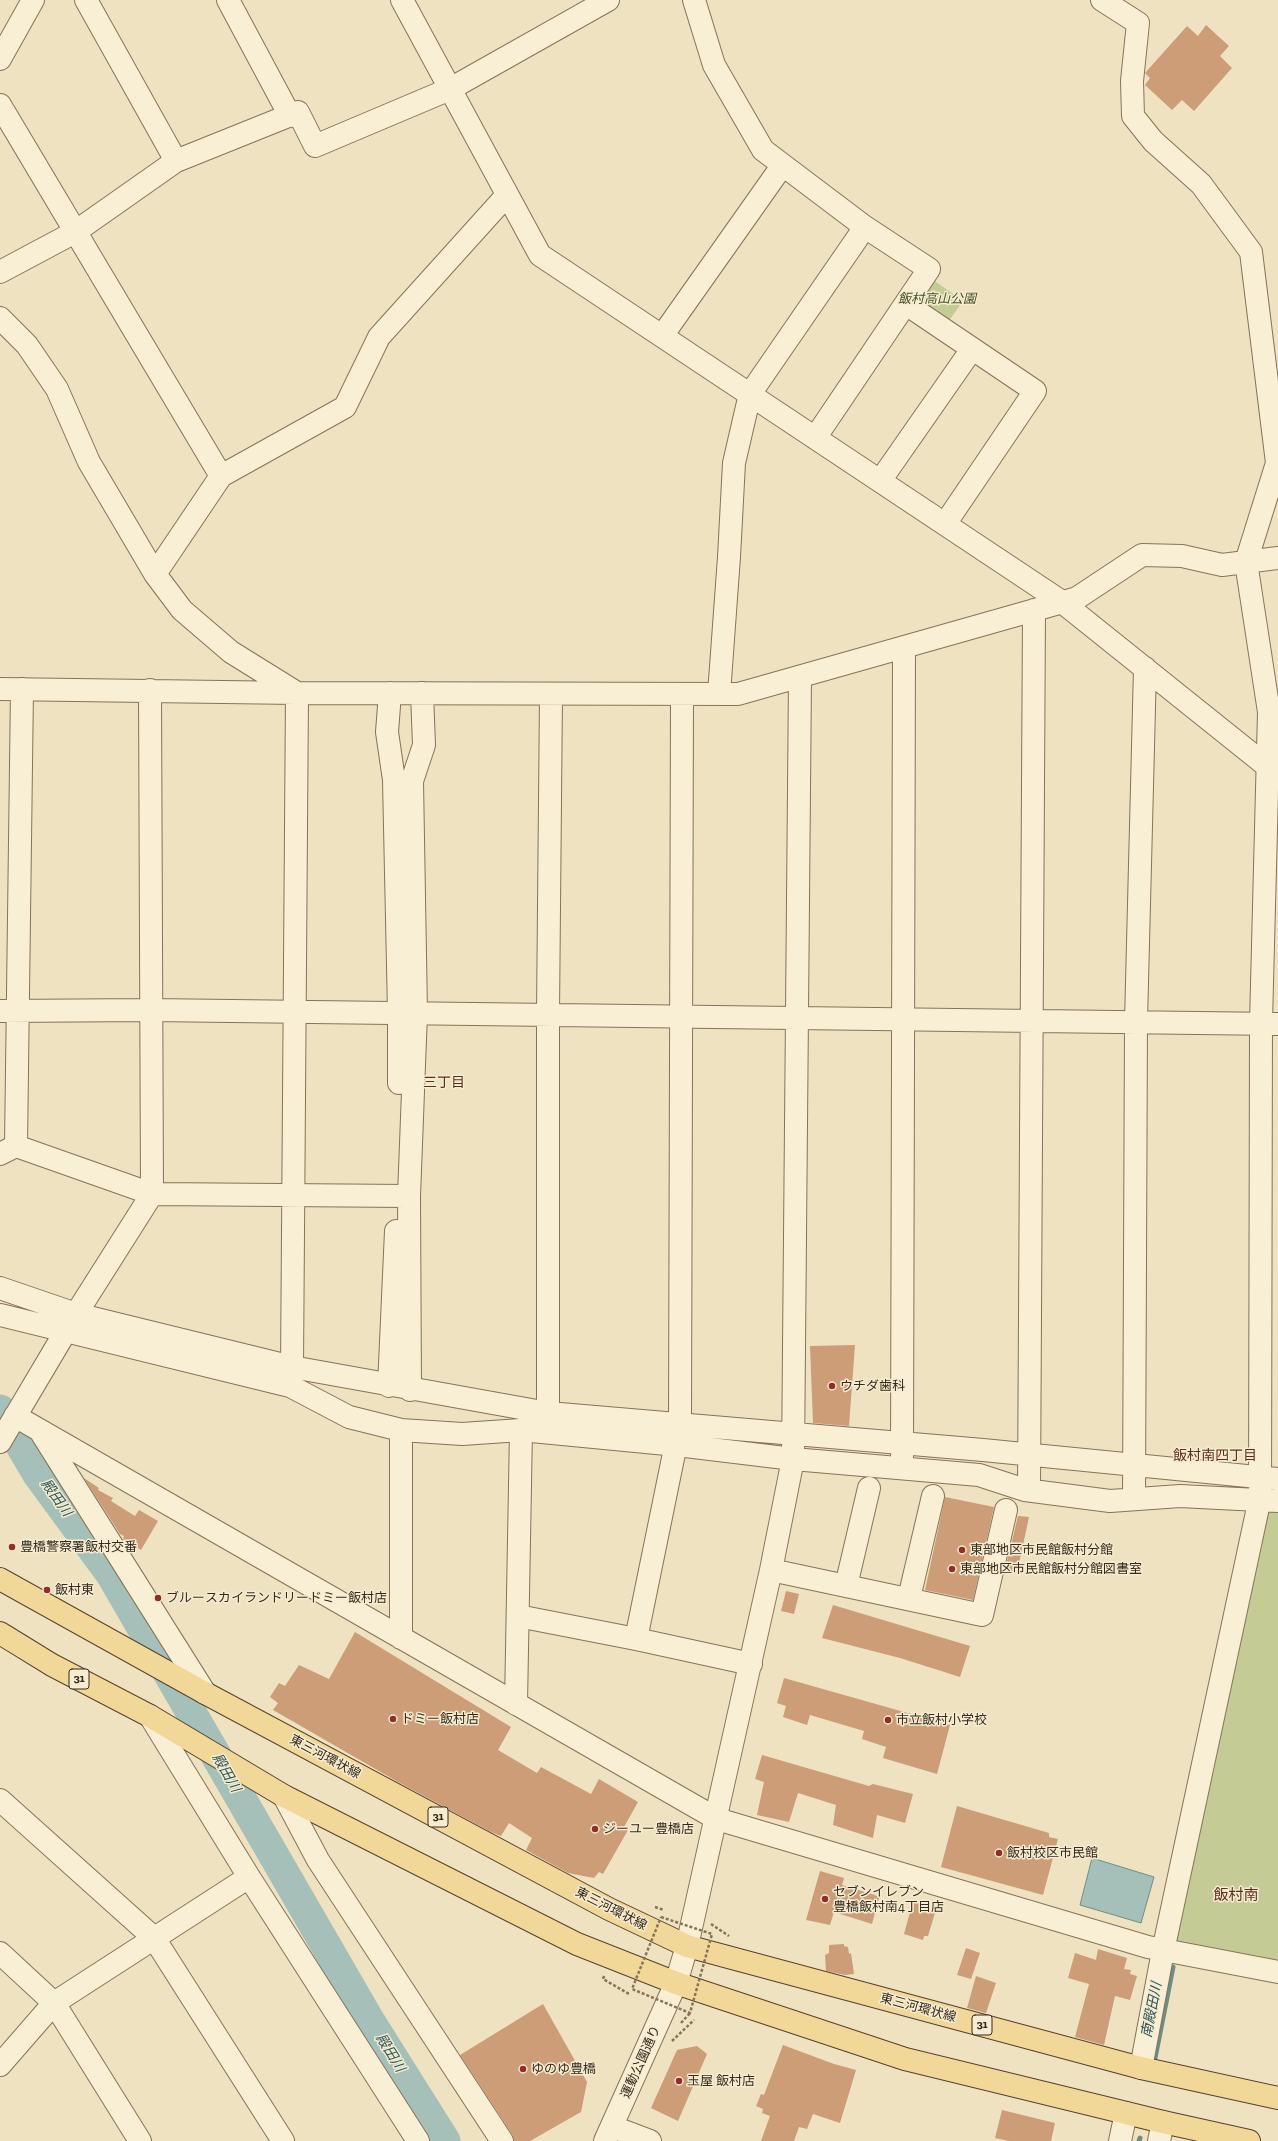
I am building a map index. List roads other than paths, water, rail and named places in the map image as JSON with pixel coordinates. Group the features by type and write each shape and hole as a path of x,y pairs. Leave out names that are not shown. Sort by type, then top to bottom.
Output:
{"main road":[{"name":"東三河環状線","path":"0,1579 105,1639 609,1909 687,1946 1141,2068 1278,2098"},
{"name":"31","path":"0,1633 52,1665 156,1719 284,1796 577,1944 676,1983 905,2059 1126,2113 1161,2132 1249,2141"}],"street":[{"path":"0,59 33,0"},
{"path":"86,0 176,161"},
{"path":"228,0 290,116"},
{"path":"402,0 540,255 1062,602 1268,767"},
{"path":"0,272 74,232 176,161 298,112 315,146 450,89 583,6 608,0"},
{"path":"694,0 714,65 763,150 782,166 865,227 930,269 815,438"},
{"path":"1102,0 1138,23 1132,81 1133,116 1153,141 1201,184 1251,252 1277,463 1246,562 1269,712 1269,1489 1163,1950 1141,2068"},
{"path":"0,105 74,232 221,476"},
{"path":"662,336 782,166"},
{"path":"155,574 221,476 345,407 379,337 507,195"},
{"path":"719,694 734,463 750,394 865,227"},
{"path":"906,304 1035,391 945,524"},
{"path":"0,318 27,345 57,389 89,462 155,574 182,610 226,648 297,693"},
{"path":"880,481 972,349"},
{"path":"0,689 297,693 738,694 1077,598 1142,555 1182,556 1222,566 1278,558"},
{"path":"1029,1490 1034,610"},
{"path":"902,1468 904,647"},
{"path":"1134,1499 1136,1022 1145,668"},
{"name":"運動公園通り","path":"609,2134 676,1983 687,1946 771,1570 793,1459 792,1433 800,677"},
{"path":"22,689 9,1011 8,1150 152,1194 403,1196"},
{"path":"0,1442 72,1322 152,1194 150,690"},
{"path":"292,1367 294,1195 293,1011 297,693"},
{"path":"390,693 387,732 394,780 408,1012"},
{"path":"389,1386 403,1196 412,781 424,745 422,693"},
{"path":"548,1413 548,1014 551,694"},
{"path":"636,1639 677,1445 680,1424 682,694"},
{"path":"9,1011 151,1010 408,1012 1270,1024"},
{"path":"403,1196 410,1390"},
{"path":"0,1288 72,1322 290,1386 349,1417 401,1430 462,1434 521,1430 677,1445 793,1459 979,1475 1029,1490 1110,1501 1269,1489"},
{"path":"0,1315 72,1322 389,1386 548,1413 792,1433 1134,1464 1269,1489"},
{"path":"521,1430 548,1413"},
{"path":"16,1416 716,1819 1163,1950 1278,1972"},
{"path":"401,1430 401,1638"},
{"path":"516,1704 521,1430"},
{"path":"41,1431 198,1689"},
{"path":"846,1586 870,1488"},
{"path":"908,1598 933,1496"},
{"path":"771,1570 982,1615 1006,1510"},
{"path":"518,1616 636,1639 750,1664"},
{"path":"156,1719 249,1877 418,2141"},
{"path":"284,1796 318,1860 502,2141"},
{"path":"0,1800 154,1938 277,2139"},
{"path":"0,2065 54,2003 249,1877"},
{"path":"0,1952 54,2003 140,2141"},
{"path":"1120,2141 1126,2113"},
{"path":"609,2134 650,2141"}],"water":[{"path":"1092,1858 1154,1877 1141,1923 1080,1905"}],"waterway":[{"name":"殿田川","path":"0,1410 37,1473 111,1574 369,2020 445,2141"},
{"name":"南殿田川","path":"1155,2058 1173,1967"}],"place":[{"name":"ウチダ歯科","path":"832,1386"},
{"name":"豊橋警察署飯村交番","path":"12,1547"},
{"name":"東部地区市民館飯村分館","path":"962,1550"},
{"name":"東部地区市民館飯村分館図書室","path":"952,1569"},
{"name":"飯村東","path":"47,1590"},
{"name":"ブルースカイランドリードミー飯村店","path":"158,1598"},
{"name":"ドミー飯村店","path":"393,1719"},
{"name":"市立飯村小学校","path":"888,1720"},
{"name":"ジーユー豊橋店","path":"595,1829"},
{"name":"飯村校区市民館","path":"999,1853"},
{"name":"セブンイレブン 豊橋飯村南4丁目店","path":"825,1899"},
{"name":"ゆのゆ豊橋","path":"523,2069"},
{"name":"玉屋 飯村店","path":"679,2081"}],"district":[{"name":"三丁目","path":"444,1083"},
{"name":"飯村南四丁目","path":"1215,1456"},
{"name":"飯村南","path":"1236,1896"}],"park label":[{"name":"飯村高山公園","path":"937,299"}]}
